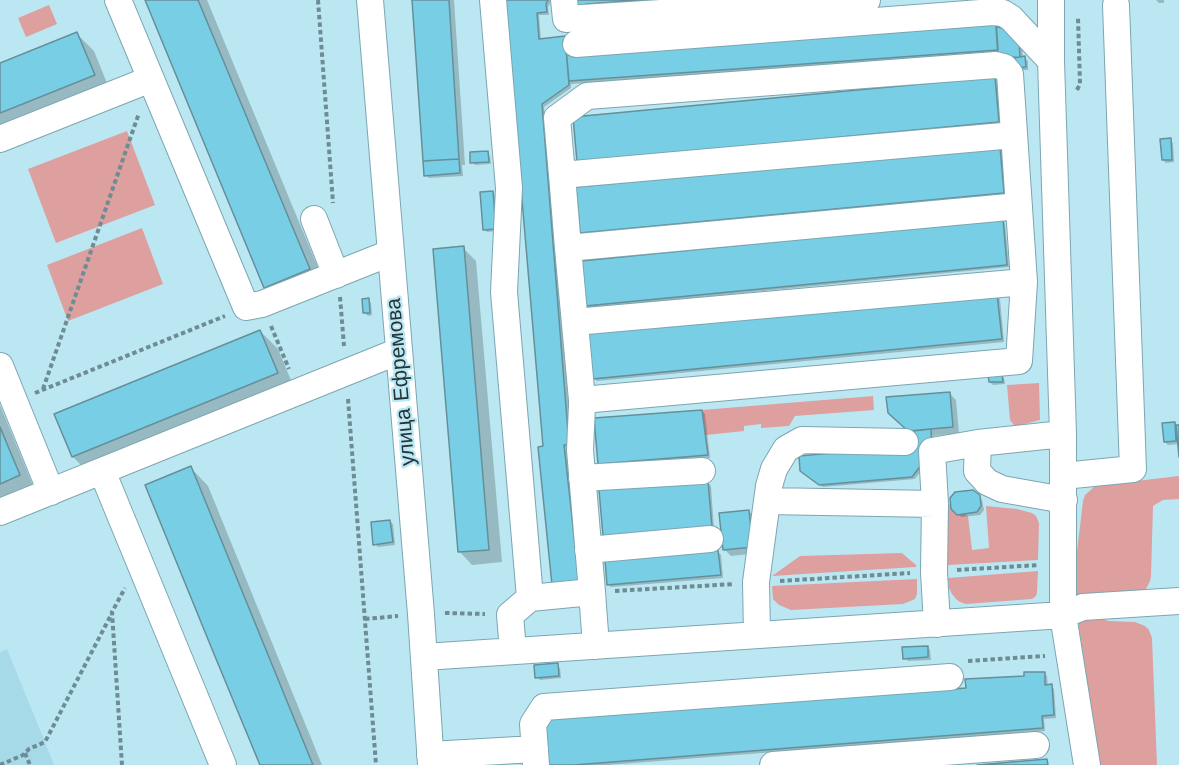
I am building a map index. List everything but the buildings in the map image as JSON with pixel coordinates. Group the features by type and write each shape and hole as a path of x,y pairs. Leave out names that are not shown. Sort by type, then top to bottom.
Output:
{"street":[{"path":"118,0 151,79 254,306 390,253"},
{"name":"улица Ефремова","path":"370,0 431,760"},
{"path":"493,0 509,188 504,292 530,598"},
{"path":"564,0 566,19 867,0"},
{"path":"1051,0 1063,434 1063,615 1087,765"},
{"path":"978,443 977,471 987,482 1002,489 1063,488 1132,469 1116,4"},
{"path":"576,44 993,12 1011,18 1051,61"},
{"path":"582,400 1019,361 1024,282 1010,74 1004,67 996,65 587,96 557,118 582,400 580,450 596,646"},
{"path":"0,139 151,79"},
{"path":"562,175 1014,135"},
{"path":"568,248 1019,206"},
{"path":"314,219 336,274"},
{"path":"575,322 1024,282"},
{"path":"0,512 399,351"},
{"path":"0,366 51,492"},
{"path":"937,624 932,451 978,443 1063,434"},
{"path":"757,635 756,582 769,486 774,469 786,449 801,440 905,442"},
{"path":"102,471 224,765"},
{"path":"582,478 702,471"},
{"path":"767,501 935,504"},
{"path":"588,549 710,539"},
{"path":"513,651 510,615 530,598 592,592"},
{"path":"424,657 1063,615 1083,606 1179,601"},
{"path":"431,760 535,757 533,724 544,707 950,677"},
{"path":"772,765 1036,745"}],"path":[{"path":"43,389 151,79"},
{"path":"15,401 254,306 298,392"},
{"path":"0,765 23,756 28,748 45,742 139,561"},
{"path":"112,612 122,765"},
{"path":"444,612 510,615"},
{"path":"365,619 402,616"},
{"path":"950,677 962,661 1069,654"},
{"path":"25,753 30,765"}],"shaded area":[{"path":"49,5 57,24 26,37 18,18"},
{"path":"127,131 155,205 56,243 28,169"},
{"path":"142,228 163,284 68,321 47,265"},
{"path":"1039,383 1040,420 1014,425 1010,420 1007,385"},
{"path":"873,396 874,410 795,416 789,426 761,428 761,424 744,426 744,431 706,435 702,410"},
{"path":"1179,476 1179,499 1163,500 1153,506 1151,576 1146,589 1135,595 1076,595 1074,577 1085,495 1094,487 1102,485"},
{"path":"944,501 968,516 972,550 989,548 986,506 1032,513 1039,523 1038,560 948,565"},
{"path":"902,553 916,567 772,576 800,556"},
{"path":"1038,571 1037,592 1032,599 966,604 956,599 949,588 948,578"},
{"path":"917,579 915,599 903,604 791,610 779,605 773,599 772,586"},
{"path":"1077,614 1092,615 1108,621 1135,622 1149,630 1152,638 1157,765 1100,765"},
{"path":"7,649 54,765 0,765 0,652"}]}
